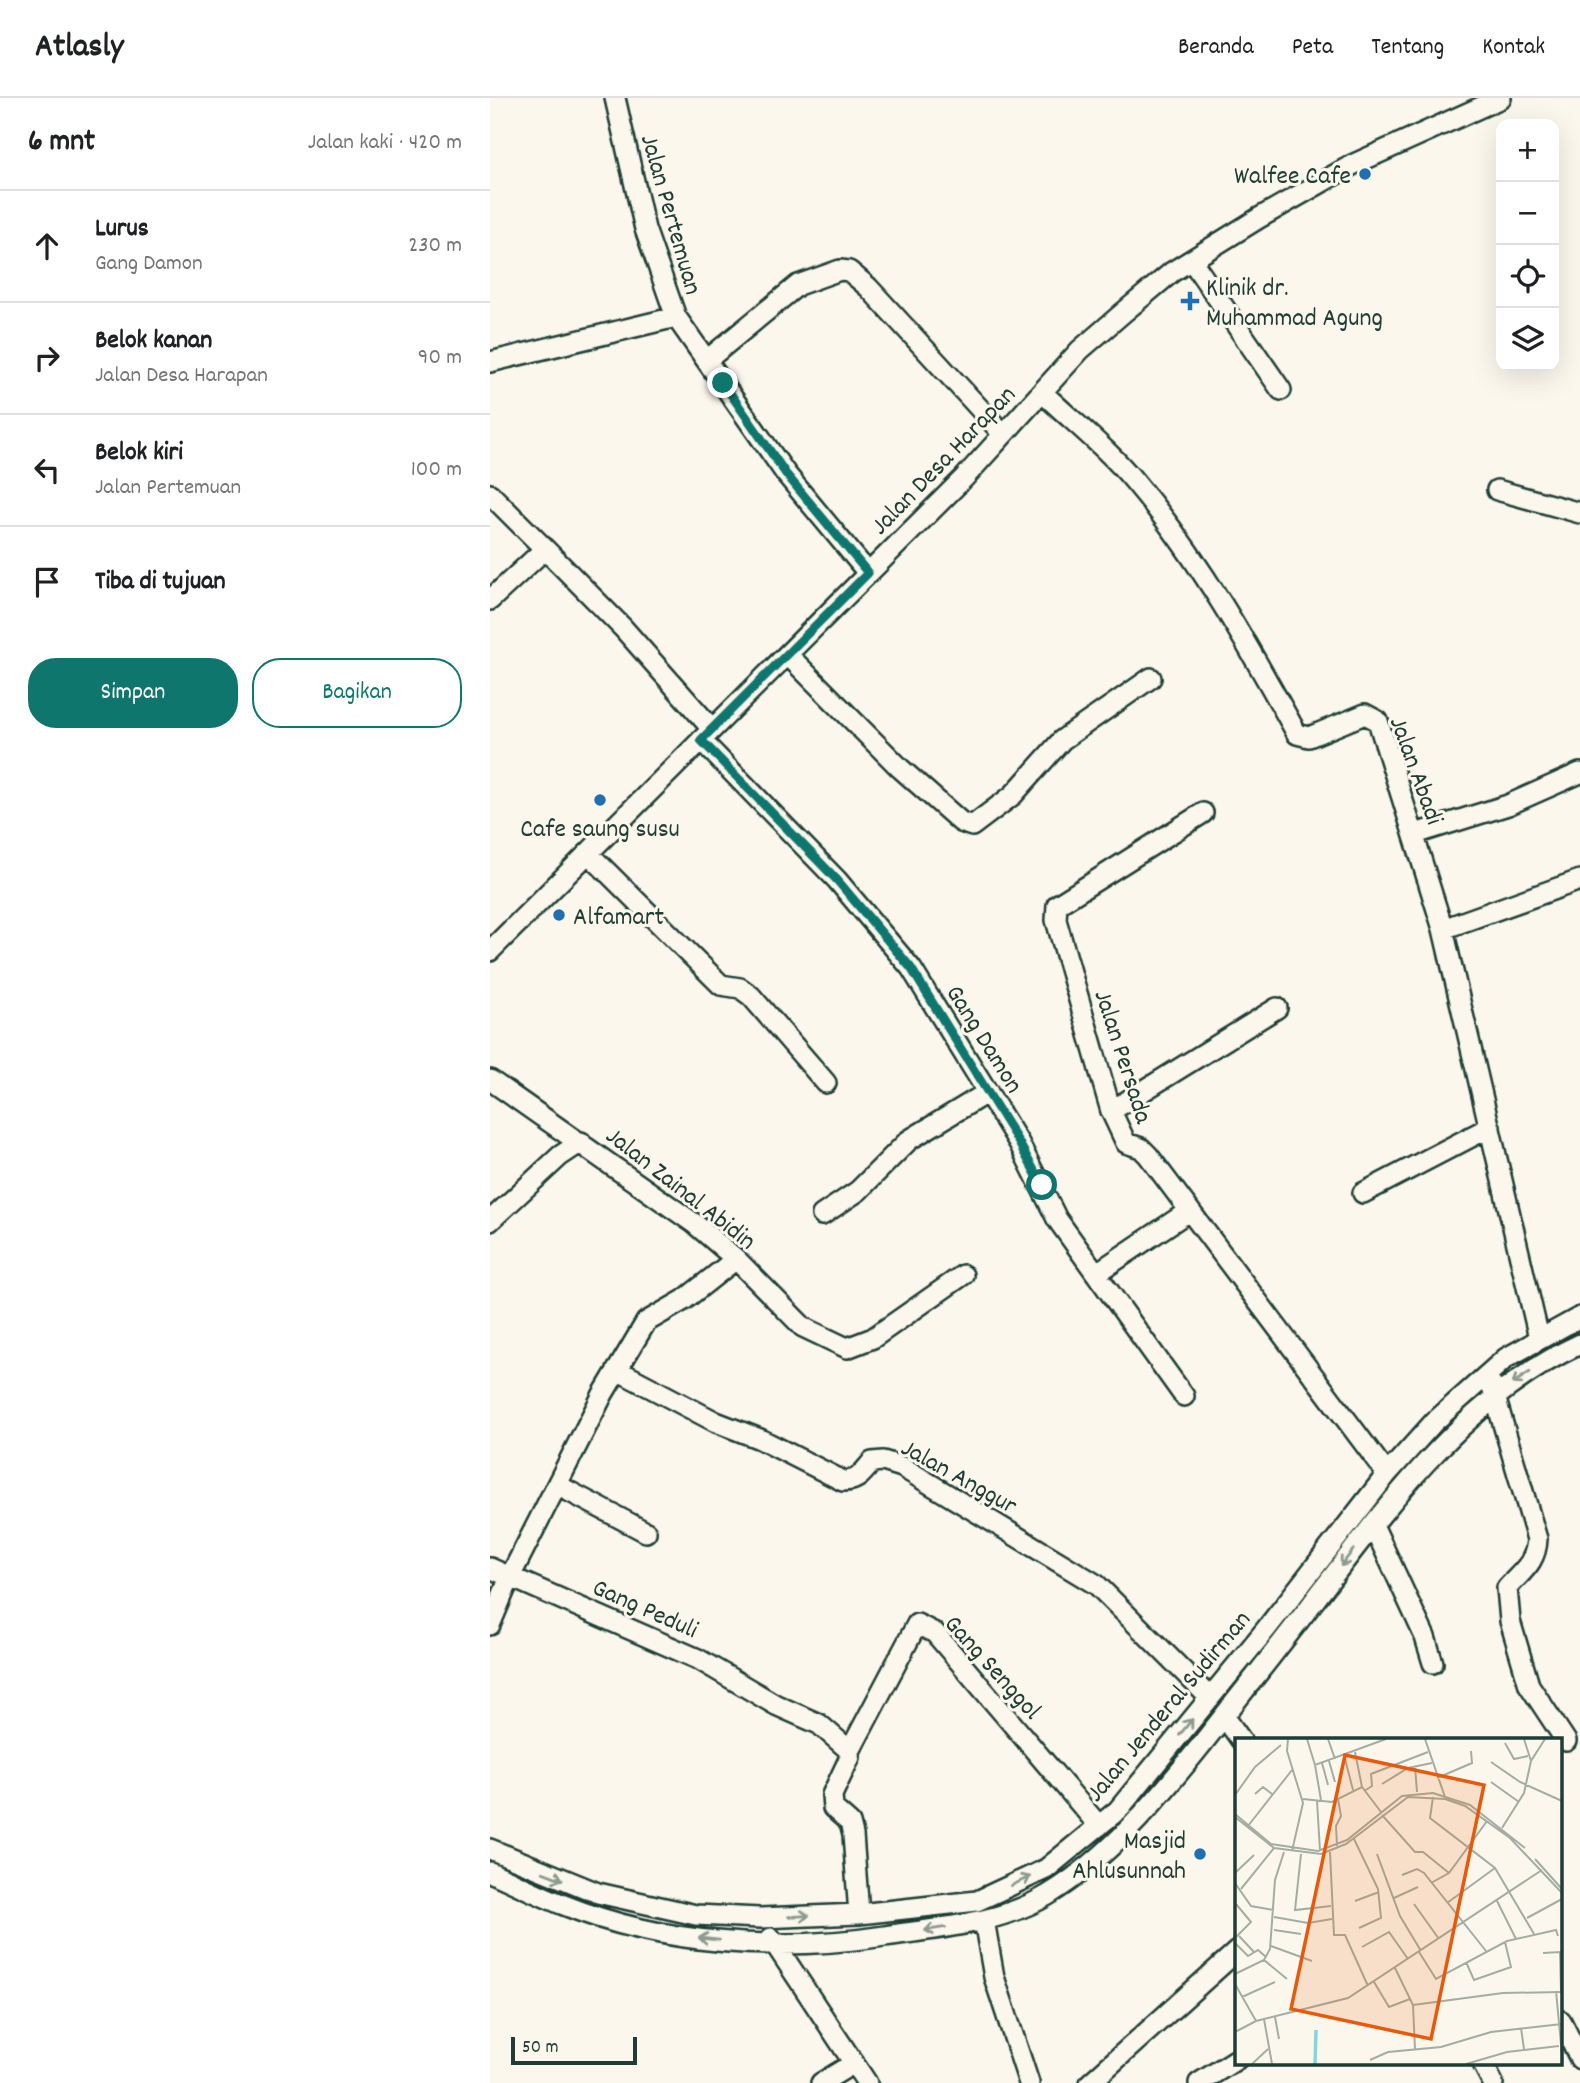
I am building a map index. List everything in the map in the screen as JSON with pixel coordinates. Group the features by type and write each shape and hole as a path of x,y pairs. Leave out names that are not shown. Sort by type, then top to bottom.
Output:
{"street":[{"name":"Jalan Pertemuan","path":"615,98 645,229 676,317 786,474 868,573"},
{"name":"Jalan Desa Harapan","path":"490,951 964,478 1080,350 1172,272 1352,165 1501,98"},
{"path":"1192,261 1281,390"},
{"path":"707,360 798,285 840,270 849,271 868,288 1003,434"},
{"path":"490,362 676,317"},
{"name":"Jalan Abadi","path":"1042,392 1133,479 1175,533 1199,567 1299,736 1310,737 1358,715 1370,715 1378,721 1443,929 1539,1338"},
{"path":"1497,490 1580,513"},
{"name":"Gang Damon","path":"490,494 623,628 706,734 837,880 911,968 1019,1143 1057,1219 1184,1396"},
{"path":"490,600 545,549"},
{"path":"788,655 900,768 961,822 972,826 1013,795 1062,740 1151,678"},
{"path":"1415,834 1508,805 1580,773"},
{"name":"Jalan Persada","path":"1203,813 1057,905 1056,920 1111,1111 1126,1143 1141,1148 1148,1155 1387,1474"},
{"path":"588,853 720,985 740,988 751,996 826,1083"},
{"path":"1443,929 1580,880"},
{"path":"1111,1111 1277,1008"},
{"name":"Jalan Zainal Abidin","path":"490,1080 695,1224 736,1259 803,1327 847,1348 873,1338 963,1275"},
{"path":"822,1215 858,1191 909,1140 988,1092"},
{"path":"1363,1193 1490,1127"},
{"path":"490,1221 560,1156 581,1142"},
{"path":"1097,1273 1189,1211"},
{"path":"490,1625 511,1575 557,1485 617,1370 646,1322 684,1300 736,1259"},
{"name":"Jalan Jenderal Sudirman","path":"490,1849 598,1893 696,1915 760,1918 859,1914 977,1901 1046,1869 1118,1810 1387,1474 1434,1422 1487,1373 1539,1338 1580,1317"},
{"name":"Jalan Jenderal Sudirman","path":"490,1872 566,1906 636,1927 776,1946 865,1939 984,1920 1045,1896 1091,1865 1132,1826 1224,1716 1373,1525 1435,1452 1496,1394 1554,1356 1580,1344"},
{"name":"Jalan Anggur","path":"617,1370 716,1422 760,1439 843,1481 853,1481 861,1476 872,1462 883,1461 902,1467 1097,1585 1210,1698"},
{"path":"1487,1373 1496,1394 1537,1539 1536,1553 1529,1568 1507,1588 1508,1609 1532,1692 1569,1739"},
{"path":"557,1485 646,1532"},
{"path":"1373,1525 1426,1637 1433,1663"},
{"name":"Gang Peduli","path":"490,1568 698,1659 776,1705 819,1724 850,1751"},
{"name":"Gang Senggol","path":"850,1751 917,1624 935,1633 1099,1826"},
{"path":"1224,1716 1240,1738"},
{"path":"850,1751 832,1801 837,1814 850,1823 853,1835 859,1914"},
{"path":"760,1918 867,2083"},
{"path":"984,1920 994,1977 1029,2083"},
{"path":"1090,2083 1235,1953"},
{"path":"1562,2023 1580,2059"},
{"path":"1199,2083 1235,2060"},
{"path":"821,2083 854,2063"},
{"path":"1484,2066 1493,2083"}],"place":[{"name":"Walfee Cafe","path":"1365,174"},
{"name":"Klinik dr. Muhammad Agung","path":"1190,301"},
{"name":"Cafe saung susu","path":"600,800"},
{"name":"Alfamart","path":"559,915"},
{"name":"Masjid Ahlusunnah","path":"1200,1854"}],"route":[{"path":"723,383 786,474 868,573 839,605 701,740 837,880 911,968 1042,1185"}]}
